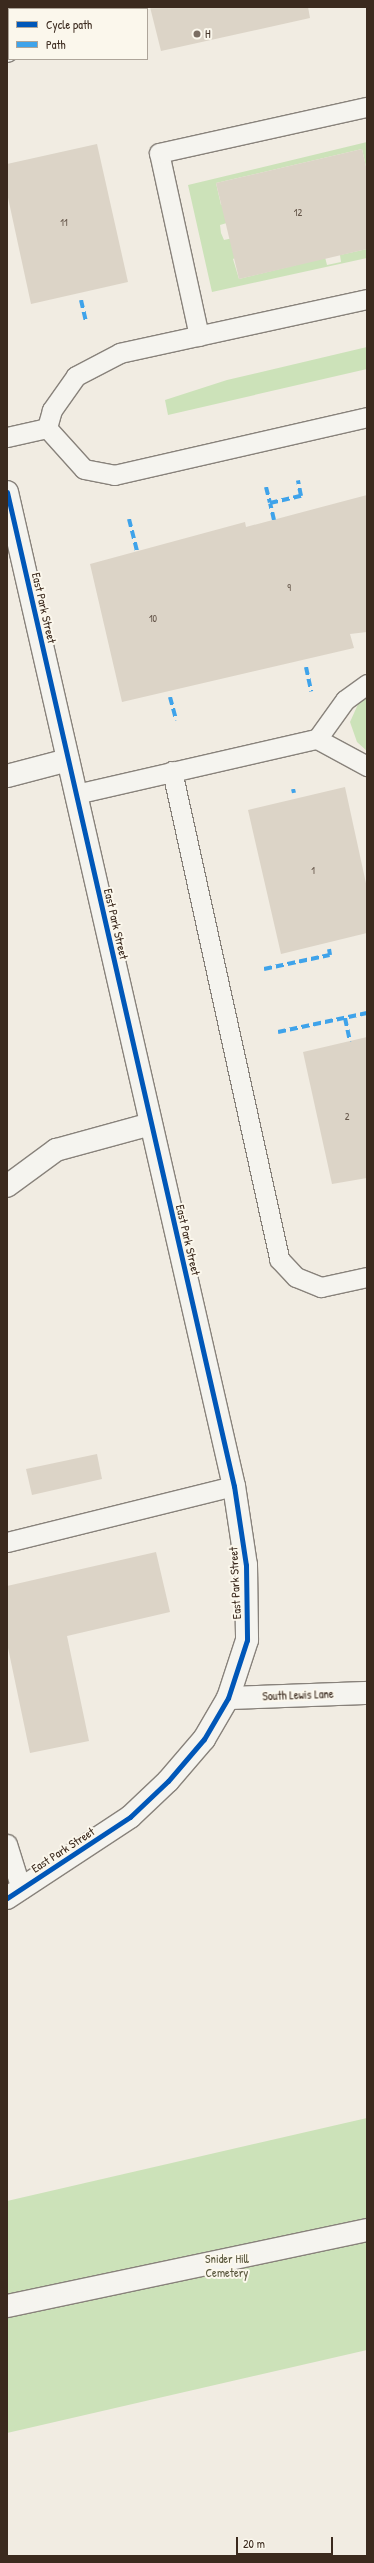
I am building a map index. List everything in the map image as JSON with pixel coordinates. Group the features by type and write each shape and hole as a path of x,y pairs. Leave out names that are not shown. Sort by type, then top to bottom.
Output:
{"street":[{"name":"East Park Street","path":"7,492 234,1486 246,1565 247,1640 228,1698 204,1739 168,1782 130,1817 14,1893"},
{"path":"7,776 68,760"},
{"path":"7,1186 56,1150 151,1124"},
{"name":"South Lewis Lane","path":"228,1698 367,1693"},
{"path":"7,2306 367,2230"}],"lane":[{"path":"199,336 159,152 367,107"},
{"path":"47,428 52,410 62,393 93,364 120,353 367,298"},
{"path":"47,428 84,469 108,475 367,417"},
{"path":"7,437 47,428"},
{"path":"317,739 345,700 367,684"},
{"path":"76,794 317,739 367,766"},
{"path":"172,771 279,1259 296,1277 321,1287 367,1277"},
{"path":"7,1542 234,1486"},
{"path":"7,1844 14,1893"}],"green space":[{"path":"367,142 367,171 362,149 216,183 221,205 226,204 230,222 220,225 221,233 224,240 233,238 238,256 233,259 239,279 296,265 323,249 327,265 341,262 340,255 367,249 367,258 212,292 188,185"},
{"path":"367,347 367,369 168,415 165,400 227,380"},
{"path":"367,696 367,751 357,742 350,722 359,702"},
{"name":"Snider Hill Cemetery","path":"367,2118 367,2350 7,2433 7,2201"}],"building":[{"name":"H","path":"150,7 308,7 310,18 161,51"},
{"path":"97,144 128,282 31,304 7,193 7,164"},
{"path":"362,149 367,171 367,249 239,279 216,183"},
{"path":"367,495 367,632 350,634 354,648 122,702 90,564 245,522 246,527"},
{"path":"345,787 367,888 367,933 281,954 248,810"},
{"path":"367,1037 367,1178 332,1184 303,1052"},
{"path":"97,1454 102,1479 32,1495 26,1469"},
{"path":"156,1552 170,1612 67,1636 89,1741 30,1753 7,1643 7,1586"}],"marked path":[{"path":"81,300 86,321"},
{"path":"274,520 270,503 301,496 298,480"},
{"path":"266,487 270,503"},
{"path":"129,519 137,552"},
{"path":"306,667 311,691"},
{"path":"170,697 176,720"},
{"path":"293,789 294,793"},
{"path":"264,969 330,955 329,949"},
{"path":"278,1032 367,1013"},
{"path":"345,1018 350,1041"}],"cycle path":[{"path":"7,492 234,1486 246,1565 247,1640 228,1698 204,1739 168,1781 130,1817 7,1898"}],"place":[{"name":"H","path":"197,34"}]}
